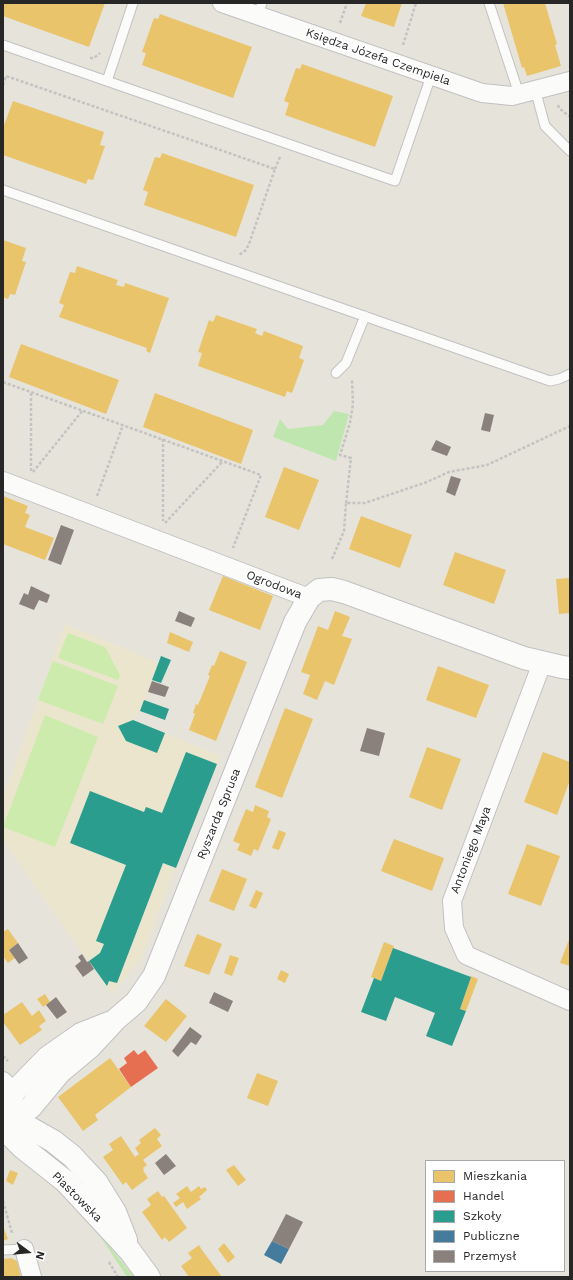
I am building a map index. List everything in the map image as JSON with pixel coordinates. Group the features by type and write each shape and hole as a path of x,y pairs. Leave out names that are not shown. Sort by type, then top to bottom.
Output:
{"street":[{"name":"Księdza Józefa Czempiela","path":"222,3 260,9 431,76 482,93 512,96 570,81"},
{"name":"Ogrodowa","path":"3,481 309,598 319,590 332,589 344,592 524,658 570,668"},
{"name":"Ryszarda Sprusa","path":"4,1129 32,1106 60,1072 90,1047 136,1002 154,976 294,622 309,598"},
{"name":"Antoniego Maya","path":"542,663 452,901 454,928 466,955 570,1001"},
{"name":"Ryszarda Sprusa","path":"4,1129 8,1086 81,1034 116,1020"},
{"name":"Piastowska","path":"4,1129 22,1148 65,1182 130,1252 148,1277"},
{"path":"24,1249 32,1277"}],"lane":[{"path":"107,81 133,3"},
{"path":"489,3 527,92 545,126 570,151"},
{"path":"3,45 395,180 431,76"},
{"path":"3,190 550,381 559,380 570,374"},
{"path":"336,373 346,364 365,316"},
{"path":"3,1250 24,1249"}],"path":[{"path":"339,24 347,3"},
{"path":"402,46 416,3"},
{"path":"89,58 94,58 102,49"},
{"path":"3,85 6,76 276,169 249,244 246,250 241,254 234,256"},
{"path":"332,559 344,531 351,458 340,455 350,422 353,404 352,375"},
{"path":"3,382 261,475 232,550"},
{"path":"31,392 30,476 83,410"},
{"path":"95,500 123,425"},
{"path":"346,503 365,503 427,482 449,472 487,464 570,426"},
{"path":"163,439 163,524 223,461"},
{"path":"3,1056 11,1064"},
{"path":"3,1201 14,1239 24,1249"}],"shaded area":[{"path":"65,624 159,663 140,711 133,720 221,756 141,959 112,994 3,841 3,798"}],"green space":[{"path":"334,411 349,414 336,461 273,437 280,419 288,429 323,425"},
{"path":"68,633 105,647 120,675 118,680 58,658"},
{"path":"53,661 118,686 103,724 38,700"},
{"path":"45,715 98,737 55,847 3,827"},
{"path":"94,1227 134,1277 127,1277"}],"building: Mieszkania":[{"path":"3,3 105,3 89,47 3,16"},
{"path":"366,3 402,3 394,27 361,16"},
{"path":"503,3 545,3 557,44 555,45 561,66 527,76 524,67 522,68"},
{"path":"160,14 252,47 233,98 142,65 146,53 142,52 154,18 158,19"},
{"path":"302,64 393,96 375,147 285,115 289,103 284,101 296,68 300,69"},
{"path":"13,101 104,132 100,145 105,146 93,180 88,179 86,184 3,155 3,128"},
{"path":"162,153 254,185 236,237 144,205 148,192 143,190 155,157 160,158"},
{"path":"3,240 26,248 22,261 26,262 15,295 10,294 8,299 3,297"},
{"path":"77,266 118,280 116,285 124,287 125,283 169,298 150,353 146,351 147,348 59,317 64,305 59,303 70,272 75,273"},
{"path":"216,315 257,329 255,333 262,336 264,331 303,346 299,358 304,360 292,393 287,391 285,397 198,366 202,353 198,352 209,320 213,322"},
{"path":"21,344 119,380 106,414 9,377"},
{"path":"155,393 253,430 241,464 143,427"},
{"path":"284,467 319,480 299,530 265,517"},
{"path":"3,496 28,506 25,513 30,515 25,527 54,538 45,560 3,544"},
{"path":"361,516 412,535 400,568 349,549"},
{"path":"455,552 506,570 494,604 443,585"},
{"path":"223,576 273,596 260,630 209,610"},
{"path":"570,578 570,613 559,614 556,579"},
{"path":"335,611 350,617 342,636 352,639 334,685 325,681 317,700 303,694 310,675 301,672 318,626 328,630"},
{"path":"170,632 193,642 189,652 167,643"},
{"path":"220,651 247,662 216,741 189,730 195,714 193,713 196,704 198,705 210,676 208,675 212,665 214,666"},
{"path":"438,666 489,685 476,718 426,700"},
{"path":"285,708 313,719 282,798 255,787"},
{"path":"427,747 461,759 442,810 409,797"},
{"path":"543,752 570,762 570,780 557,815 524,802"},
{"path":"255,805 269,811 267,817 271,819 258,851 254,849 251,856 237,850 240,844 233,841 246,809 253,812"},
{"path":"279,830 286,833 279,850 272,848"},
{"path":"394,839 444,858 432,891 381,871"},
{"path":"527,844 560,856 541,906 508,894"},
{"path":"222,869 247,879 234,911 209,901"},
{"path":"256,890 263,893 256,909 249,906"},
{"path":"8,929 18,943 9,950 15,958 8,963 3,956 3,932"},
{"path":"197,934 222,944 209,975 184,966"},
{"path":"570,937 570,966 560,963"},
{"path":"384,942 394,946 381,981 371,977"},
{"path":"230,955 239,958 232,976 224,973"},
{"path":"281,970 289,974 285,983 277,979"},
{"path":"471,976 478,979 466,1011 460,1009"},
{"path":"45,994 50,1002 43,1007 37,999"},
{"path":"166,999 187,1016 166,1042 144,1026"},
{"path":"22,1002 32,1016 39,1010 46,1021 39,1026 42,1030 20,1045 3,1022 3,1015"},
{"path":"110,1058 131,1087 95,1115 98,1120 83,1131 58,1097"},
{"path":"257,1073 278,1081 268,1106 247,1098"},
{"path":"155,1128 161,1135 157,1139 162,1146 143,1160 147,1165 143,1168 143,1170 148,1178 132,1190 126,1182 123,1185 103,1157 113,1150 109,1144 121,1136 135,1157 139,1154 135,1148 141,1143 139,1140"},
{"path":"234,1165 246,1180 238,1186 226,1170"},
{"path":"10,1170 18,1173 13,1185 6,1181"},
{"path":"187,1186 191,1192 199,1186 201,1189 205,1187 207,1190 199,1197 201,1199 187,1209 183,1202 176,1207 173,1203 180,1198 176,1194"},
{"path":"158,1191 162,1197 164,1196 187,1228 169,1242 165,1237 162,1240 142,1212 151,1205 147,1199"},
{"path":"3,1226 8,1239 3,1241"},
{"path":"224,1243 235,1257 228,1263 218,1249"},
{"path":"199,1245 222,1277 189,1277 181,1266 192,1258 188,1253"},
{"path":"11,1258 17,1261 21,1277 3,1277 3,1259"}],"building: Handel":[{"path":"134,1050 138,1055 145,1050 158,1068 131,1087 119,1069 127,1063 124,1058"}],"building: Szkoły":[{"path":"161,656 171,660 161,683 152,680"},
{"path":"144,700 169,709 165,720 140,711"},
{"path":"133,720 165,733 157,753 126,741 118,726"},
{"path":"186,752 217,764 176,868 163,863 117,983 109,981 107,986 89,961 100,953 104,944 96,941 126,865 70,843 90,791 144,812 146,807 162,813"},
{"path":"393,948 471,977 460,1009 466,1011 452,1046 426,1036 435,1013 395,997 386,1021 361,1012 374,978 381,981"}],"building: Publiczne":[{"path":"272,1241 289,1249 281,1264 264,1255"}],"building: Przemysł":[{"path":"485,413 494,415 490,432 481,430"},
{"path":"436,440 451,447 447,456 431,450"},
{"path":"451,476 461,479 455,496 446,492"},
{"path":"61,525 74,530 61,565 48,560"},
{"path":"31,586 50,595 47,603 39,600 34,610 19,604 24,593 28,595"},
{"path":"179,611 195,618 191,627 175,621"},
{"path":"152,681 169,687 165,697 148,692"},
{"path":"367,728 385,733 379,756 360,751"},
{"path":"18,943 28,958 19,964 9,950"},
{"path":"82,954 94,969 83,977 75,966 81,961 78,957"},
{"path":"214,992 233,1001 228,1012 209,1003"},
{"path":"56,997 67,1012 57,1019 46,1005"},
{"path":"190,1027 202,1036 196,1045 191,1042 178,1057 172,1051"},
{"path":"166,1154 176,1166 164,1175 155,1163"},
{"path":"286,1214 303,1222 289,1249 272,1241"}]}
